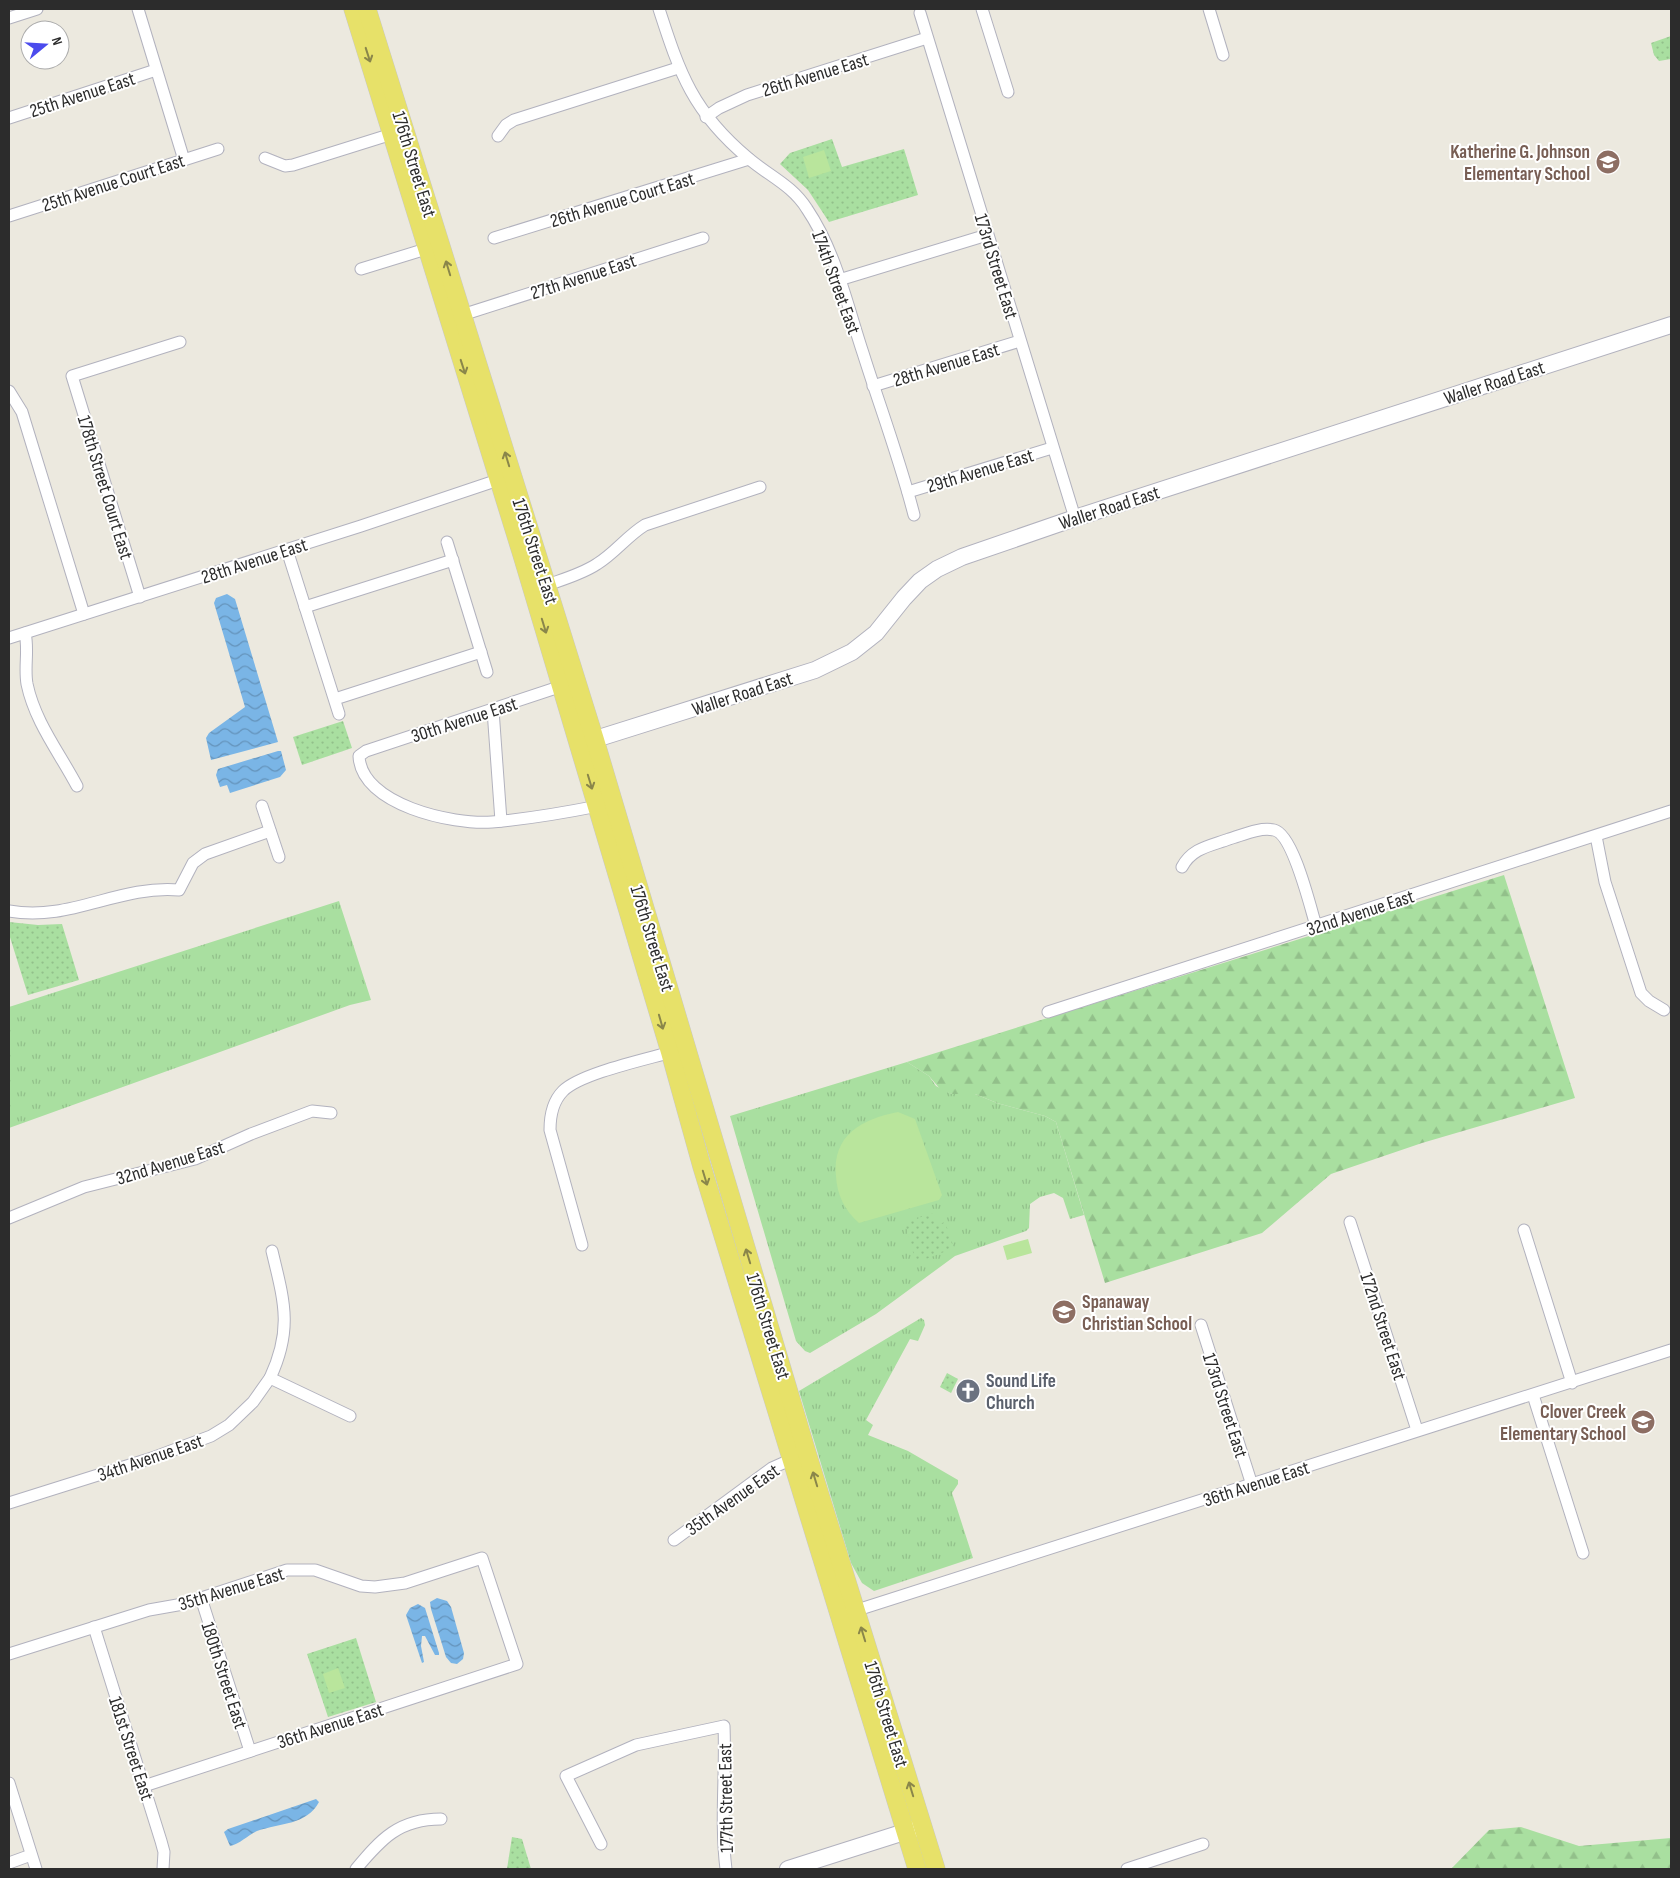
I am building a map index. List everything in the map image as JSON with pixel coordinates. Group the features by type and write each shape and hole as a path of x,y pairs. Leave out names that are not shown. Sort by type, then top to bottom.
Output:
{"main road":[{"name":"176th Street East","path":"353,9 562,686 587,742 598,806 678,1050 702,1167 790,1460 848,1613"},
{"name":"176th Street East","path":"367,9 547,585 587,742 678,1050 914,1829 918,1869"},
{"path":"390,126 395,120 414,185 423,190"},
{"path":"498,480 507,483 522,531 533,539"},
{"name":"176th Street East","path":"914,1829 936,1869"}],"street":[{"path":"9,17 37,9"},
{"path":"138,9 184,160"},
{"name":"174th Street East","path":"660,9 678,68 695,101 706,117 749,159 778,178 792,190 806,207 823,236 840,280 914,515"},
{"path":"982,9 1008,92"},
{"path":"1209,9 1223,55"},
{"name":"173rd Street East","path":"920,13 1075,518"},
{"name":"26th Avenue East","path":"706,117 719,108 747,95 928,38"},
{"path":"498,136 506,124 514,120 678,68"},
{"name":"25th Avenue East","path":"9,118 156,70"},
{"path":"265,158 286,166 293,166 390,126"},
{"name":"25th Avenue Court East","path":"9,216 218,150"},
{"name":"26th Avenue Court East","path":"494,238 749,159"},
{"path":"840,280 987,234"},
{"name":"27th Avenue East","path":"462,315 703,238"},
{"path":"361,269 426,249"},
{"name":"Waller Road East","path":"587,742 815,670 840,659 876,633 920,581 937,570 984,549 1671,325"},
{"name":"28th Avenue East","path":"873,386 1020,341"},
{"name":"178th Street Court East","path":"140,597 72,376 180,342"},
{"path":"9,391 22,412 84,614"},
{"name":"29th Avenue East","path":"908,492 1052,448"},
{"name":"28th Avenue East","path":"9,638 287,550 498,480"},
{"path":"547,585 587,571 599,564 634,532 645,525 760,487"},
{"path":"447,542 486,672"},
{"path":"287,550 340,714"},
{"path":"305,607 453,560"},
{"path":"25,633 28,647 27,683 40,721 77,786"},
{"path":"334,699 481,652"},
{"name":"30th Avenue East","path":"501,821 490,822 458,819 421,812 398,803 373,788 365,777 359,756 366,751 562,686"},
{"path":"493,710 501,821 598,806"},
{"path":"262,806 279,857"},
{"name":"32nd Avenue East","path":"1048,1012 1671,811"},
{"path":"1182,867 1188,857 1201,848 1257,831 1275,830 1281,833 1291,848 1316,926"},
{"path":"9,911 40,915 58,913 124,894 146,890 179,890 193,863 205,854 270,831"},
{"path":"1596,836 1605,882 1642,993 1649,1001 1664,1010"},
{"path":"582,1245 550,1130 553,1107 562,1092 583,1078 678,1050"},
{"name":"32nd Avenue East","path":"9,1218 84,1187 209,1154 251,1134 312,1111 331,1113"},
{"name":"172nd Street East","path":"1350,1222 1418,1430"},
{"path":"1524,1230 1572,1382"},
{"name":"34th Avenue East","path":"9,1504 152,1458 211,1436 229,1425 254,1402 270,1378 280,1354 284,1331 283,1291 272,1251"},
{"name":"173rd Street East","path":"1201,1325 1252,1485"},
{"name":"36th Avenue East","path":"848,1613 1671,1350"},
{"path":"270,1378 350,1416"},
{"path":"1533,1395 1583,1553"},
{"name":"35th Avenue East","path":"674,1540 772,1468 790,1460"},
{"name":"35th Avenue East","path":"9,1654 149,1610 200,1598 287,1570 315,1570 361,1586 375,1587 405,1583 482,1558 517,1664"},
{"name":"180th Street East","path":"200,1598 250,1752"},
{"name":"181st Street East","path":"94,1627 164,1852 164,1869"},
{"name":"36th Avenue East","path":"144,1786 517,1664"},
{"name":"177th Street East","path":"601,1844 566,1776 617,1752 643,1743 724,1726 725,1762 722,1814 726,1869"},
{"path":"9,1783 36,1869"},
{"path":"356,1869 373,1849 395,1830 412,1822 441,1819"},
{"path":"788,1869 914,1829"},
{"path":"1127,1869 1203,1844"},
{"path":"9,1863 32,1856"}],"green space":[{"path":"1671,36 1671,59 1659,61 1654,55 1651,43"},
{"path":"832,139 842,167 904,149 918,195 829,222 808,190 780,164 790,153"},
{"path":"824,150 831,171 809,178 803,157"},
{"path":"343,721 352,748 302,765 293,737"},
{"path":"1504,875 1575,1098 1422,1143 1331,1174 1262,1233 1105,1283 1056,1122 1045,1116 997,1103 975,1094 952,1094 941,1090 929,1076 907,1062"},
{"path":"339,901 371,1000 350,1005 9,1128 9,1007"},
{"path":"9,922 38,925 62,924 79,980 28,995 9,934"},
{"path":"907,1062 929,1076 936,1086 952,1094 975,1094 997,1103 1045,1116 1056,1122 1084,1215 1070,1219 1063,1198 1054,1193 1040,1197 1030,1204 1029,1228 1026,1231 955,1256 876,1314 810,1353 805,1351 796,1341 730,1116"},
{"path":"898,1112 915,1119 942,1195 939,1200 859,1223 846,1208 838,1190 836,1162 839,1150 844,1140 852,1131 873,1119"},
{"path":"932,1213 936,1225 945,1222 954,1248 916,1263 905,1223"},
{"path":"1028,1239 1032,1253 1007,1260 1003,1246"},
{"path":"921,1318 924,1320 925,1325 918,1341 910,1339 866,1420 873,1425 868,1435 908,1451 958,1480 958,1484 952,1493 973,1558 874,1591 862,1583 851,1563 799,1391"},
{"path":"947,1373 958,1379 951,1393 940,1387"},
{"path":"356,1638 376,1702 328,1717 307,1654"},
{"path":"338,1668 345,1688 329,1693 323,1674"},
{"path":"1521,1827 1579,1846 1671,1838 1671,1869 1451,1869 1489,1830"},
{"path":"512,1837 522,1839 531,1869 507,1869"}],"water":[{"path":"227,594 235,599 278,742 211,760 206,738 209,733 245,707 214,603 216,598"},
{"path":"281,751 286,770 280,777 230,793 227,785 220,787 216,775 218,769"},
{"path":"437,1598 447,1601 451,1607 464,1653 463,1659 457,1664 451,1663 446,1657 431,1609 430,1602"},
{"path":"418,1604 425,1608 439,1653 439,1655 435,1655 425,1636 422,1636 421,1646 424,1662 422,1663 406,1615 410,1608"},
{"path":"316,1799 319,1802 314,1810 300,1819 257,1831 230,1846 224,1832 228,1829"}],"place":[{"name":"Katherine G. Johnson Elementary School","path":"1608,162"},
{"name":"Spanaway Christian School","path":"1064,1312"},
{"name":"Sound Life Church","path":"968,1391"},
{"name":"Clover Creek Elementary School","path":"1643,1422"}]}
